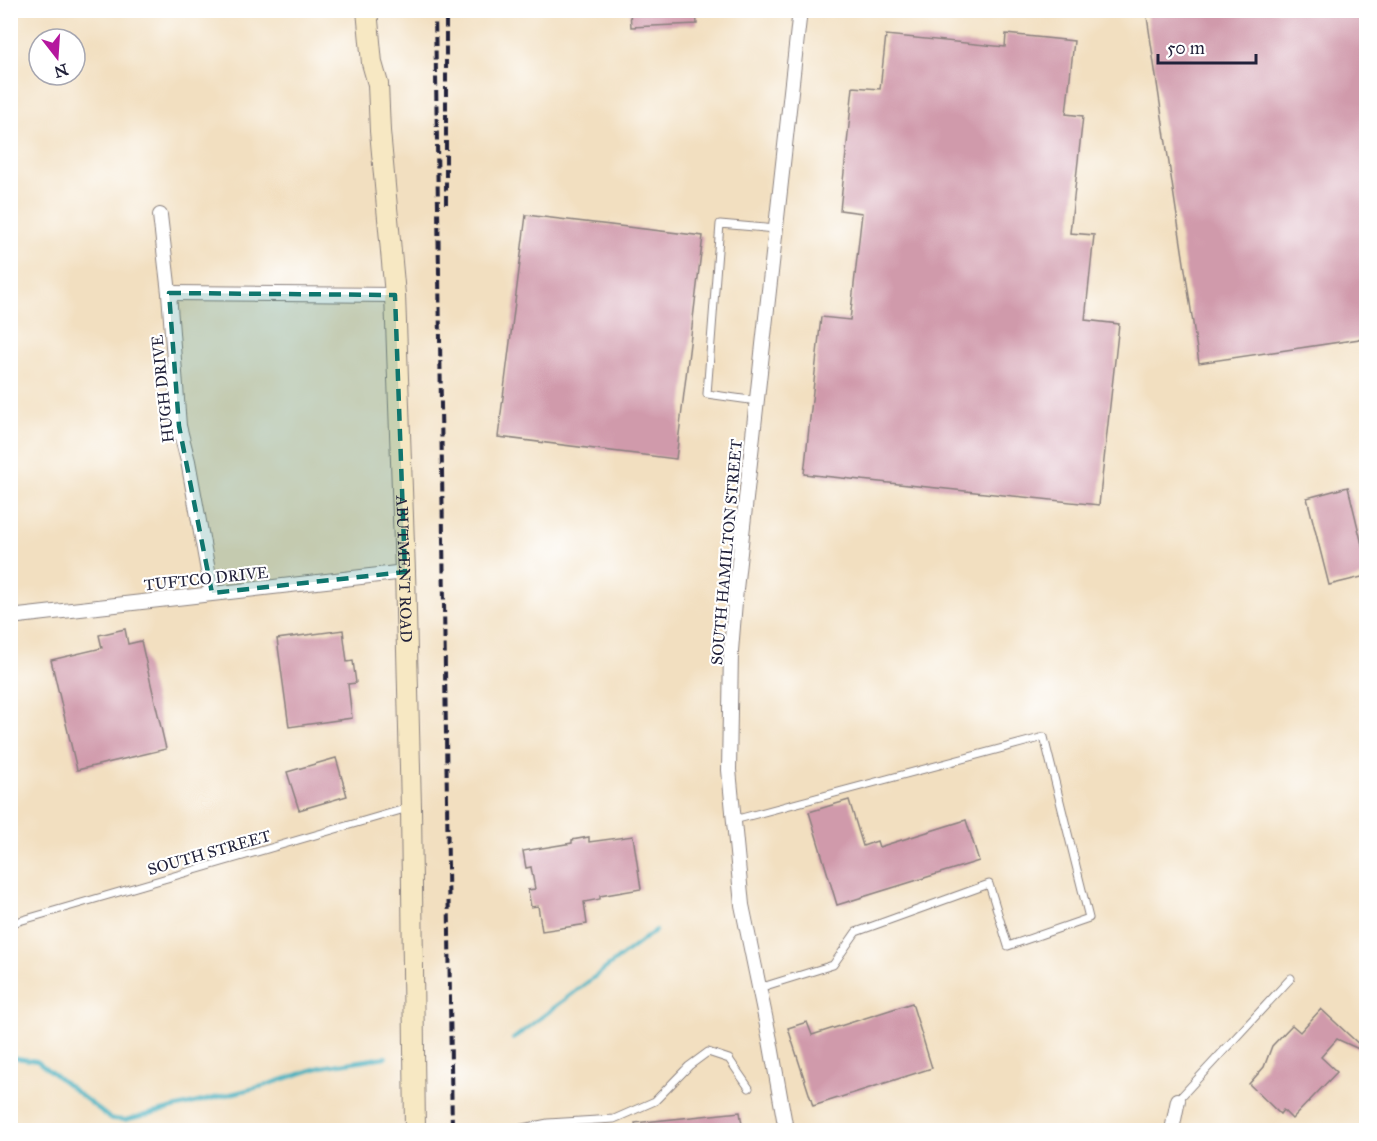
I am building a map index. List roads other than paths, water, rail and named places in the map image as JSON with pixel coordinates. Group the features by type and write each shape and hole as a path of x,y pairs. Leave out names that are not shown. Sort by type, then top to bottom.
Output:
{"main road":[{"name":"ABUTMENT ROAD","path":"367,10 372,63 378,84 395,295 411,807 415,1131"}],"street":[{"name":"SOUTH HAMILTON STREET","path":"786,1131 742,905 729,770 731,651 736,589 800,10"},
{"name":"HUGH DRIVE","path":"160,215 169,293 179,426 188,461 213,593"},
{"path":"169,293 395,295"},
{"name":"TUFTCO DRIVE","path":"10,617 405,572"},
{"path":"1172,1131 1178,1100"}],"lane":[{"path":"757,401 707,394 720,224 776,229"},
{"path":"734,820 1044,737 1089,918 1008,946 989,884 856,932 833,965 759,988"},
{"name":"SOUTH STREET","path":"16,922 411,807"},
{"path":"1178,1100 1291,978"},
{"path":"513,1131 548,1123 614,1119 655,1101 689,1066 708,1052 729,1059 749,1088"}],"waterway":[{"path":"513,1039 656,930"},
{"path":"10,1057 37,1061 111,1119 125,1120 263,1086 321,1067 386,1057"}],"railway":[{"path":"435,10 452,1130"},
{"path":"446,10 446,204"}]}
